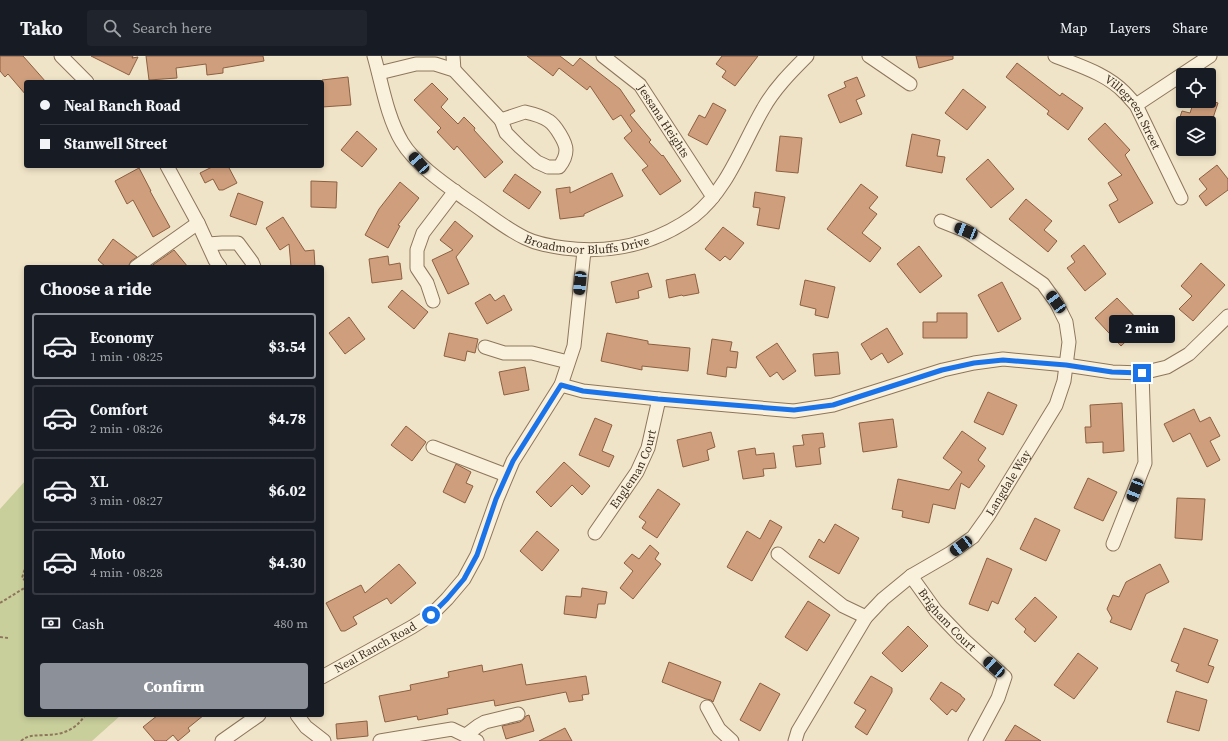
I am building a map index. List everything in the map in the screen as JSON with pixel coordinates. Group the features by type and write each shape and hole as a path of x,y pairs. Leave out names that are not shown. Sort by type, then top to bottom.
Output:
{"street":[{"path":"61,56 85,80"},
{"name":"Broadmoor Bluffs Drive","path":"374,56 393,125 403,143 419,163 455,191 525,238 549,246 584,251 625,247 651,239 670,231 694,215 713,197 730,172 764,108 785,78 807,56"},
{"path":"453,56 454,70"},
{"name":"Jessana Heights","path":"603,56 640,85 713,197"},
{"path":"869,56 910,84"},
{"name":"Villegreen Street","path":"1055,56 1092,70 1125,92 1136,105 1181,198"},
{"path":"1136,105 1210,56"},
{"path":"379,73 416,64 435,64 454,70 501,120 506,133 520,148 537,162 548,167 559,167 564,160 566,149 560,133 550,121 539,115 525,112 501,120"},
{"path":"169,168 219,265"},
{"path":"433,300 427,283 417,268 417,250 423,233 455,191"},
{"name":"Langdale Way","path":"795,741 798,731 866,617 911,576 949,554 973,537 988,516 1056,405 1064,381 1069,342 1066,322 1056,302 1043,284 966,231 941,221"},
{"path":"139,265 198,223"},
{"path":"208,244 238,243 253,265"},
{"name":"Neal Ranch Road","path":"324,676 431,615 464,579 477,555 496,499 513,461 561,385 574,346 584,251"},
{"path":"561,385 583,391 658,399 794,410 833,405 942,370 974,363 1003,360 1066,365 1112,372 1142,373 1167,367 1189,354 1228,316"},
{"path":"485,347 504,353 532,353 568,362"},
{"path":"1113,544 1146,463 1142,373"},
{"name":"Engleman Court","path":"595,533 637,472 648,448 658,399"},
{"path":"433,447 506,475"},
{"path":"778,554 843,606 866,617"},
{"name":"Brigham Court","path":"911,576 941,617 1005,677 998,698 975,741"},
{"path":"707,707 719,729 732,741"},
{"path":"380,741 452,729 473,739 478,726 485,722 518,714"},
{"path":"222,741 256,717"},
{"path":"298,717 306,727 324,741"}],"path":[{"path":"0,603 24,588"},
{"path":"0,637 8,638"},
{"path":"21,741 34,735 56,735 69,731 78,725 84,717"}],"green space":[{"path":"24,482 24,717 119,717 92,741 0,741 0,509"}],"building":[{"path":"0,56 23,56 44,80 24,80 24,93 8,74 5,77 0,71"},
{"path":"91,56 133,56 132,58 138,57 129,75"},
{"path":"146,56 263,56 264,61 223,68 223,73 207,75 206,64 176,68 177,78 149,80"},
{"path":"527,56 560,56 573,66 580,58 620,89 635,111 630,115 651,140 649,142 662,156 663,155 681,181 660,195 642,170 648,166 624,138 632,131 621,115 613,120 590,86 587,90 559,68 553,76"},
{"path":"722,56 758,56 735,86 722,77 726,71 716,64"},
{"path":"916,56 953,56 953,59 919,68"},
{"path":"1017,63 1060,96 1062,93 1083,108 1068,130 1047,114 1049,111 1006,77"},
{"path":"348,77 351,105 324,107 324,80 322,80"},
{"path":"857,77 865,96 856,100 862,114 840,123 828,95 846,87 844,82"},
{"path":"432,83 448,99 441,107 458,124 464,117 503,162 485,178 457,146 454,150 437,132 441,128 414,100"},
{"path":"963,89 986,107 967,130 945,113"},
{"path":"1216,102 1218,103 1214,116 1180,116 1182,111 1190,113 1192,108 1216,108"},
{"path":"713,103 726,110 707,145 688,135 699,115 705,118"},
{"path":"1105,123 1130,150 1125,155 1153,203 1119,223 1109,205 1118,200 1108,183 1122,175 1088,139"},
{"path":"357,131 377,149 362,167 341,150"},
{"path":"912,134 940,140 937,156 945,157 942,173 906,166"},
{"path":"780,136 802,138 798,173 776,171"},
{"path":"988,159 1014,189 991,208 966,179"},
{"path":"1217,165 1228,179 1228,190 1206,206 1199,196 1207,189 1199,179"},
{"path":"139,168 170,227 153,237 133,200 127,204 115,181"},
{"path":"210,168 229,168 237,183 223,190 219,190 213,179 205,183 200,173"},
{"path":"612,173 623,196 584,214 584,216 560,219 556,189 570,187 570,193"},
{"path":"515,174 541,192 529,209 503,191"},
{"path":"311,181 337,182 336,208 311,207"},
{"path":"400,182 419,198 398,225 400,226 388,248 365,235 379,209"},
{"path":"861,184 878,197 869,208 877,214 862,233 881,248 870,262 827,229"},
{"path":"755,192 785,197 779,229 757,225 760,208 753,207"},
{"path":"238,193 263,202 256,225 230,216"},
{"path":"1026,199 1052,221 1044,230 1057,241 1048,252 1009,219"},
{"path":"283,217 305,251 314,250 315,265 291,265 289,244 280,250 266,228"},
{"path":"455,221 473,236 456,257 469,284 448,294 432,260 453,250 440,240"},
{"path":"723,227 744,243 730,260 725,256 720,261 705,249"},
{"path":"113,239 137,257 131,261 129,265 104,265 98,260"},
{"path":"1084,245 1106,274 1085,291 1067,268 1075,262 1071,256"},
{"path":"919,246 942,276 920,293 897,264"},
{"path":"174,250 186,265 153,265"},
{"path":"388,256 389,265 400,263 402,279 372,283 369,259"},
{"path":"1201,263 1225,285 1193,321 1179,309 1192,296 1181,286"},
{"path":"648,273 652,287 638,291 639,298 616,303 611,282"},
{"path":"695,274 699,293 669,298 666,280"},
{"path":"805,280 835,287 828,318 815,315 816,309 800,305"},
{"path":"1002,282 1021,319 998,332 978,295"},
{"path":"402,290 428,312 414,329 388,307"},
{"path":"490,294 495,301 504,295 512,310 487,324 475,303"},
{"path":"1117,298 1143,325 1121,346 1095,318"},
{"path":"937,313 967,313 967,338 923,338 923,322 937,322"},
{"path":"349,317 365,339 345,354 329,333"},
{"path":"887,328 903,354 888,363 882,353 871,360 861,344"},
{"path":"449,333 478,339 475,353 467,351 465,361 444,356"},
{"path":"607,333 648,341 648,344 690,348 688,371 642,366 642,370 601,361"},
{"path":"712,339 732,342 730,351 738,352 736,368 727,367 726,377 707,374"},
{"path":"777,343 796,371 783,380 777,372 770,377 756,357"},
{"path":"838,352 840,374 815,376 813,354"},
{"path":"525,367 529,390 504,395 499,372"},
{"path":"988,392 1017,405 1003,435 974,422"},
{"path":"1122,403 1124,451 1103,453 1103,442 1086,443 1085,427 1091,427 1090,405"},
{"path":"1194,409 1200,422 1210,417 1220,436 1210,441 1220,460 1207,467 1190,433 1173,442 1164,424"},
{"path":"595,418 612,425 602,451 614,456 609,467 579,455"},
{"path":"893,419 897,447 863,452 859,423"},
{"path":"406,426 426,442 412,461 391,445"},
{"path":"962,431 986,448 978,460 985,466 969,488 961,483 955,509 933,504 929,523 902,517 903,511 892,509 898,479 949,490 962,472 943,458"},
{"path":"711,432 715,447 707,450 709,460 683,467 677,440"},
{"path":"823,433 825,447 819,448 821,464 796,467 793,446 804,445 802,435"},
{"path":"755,448 756,455 774,453 776,468 763,469 764,476 743,479 738,451"},
{"path":"564,462 590,486 582,495 572,485 551,507 536,492"},
{"path":"456,464 471,472 466,483 473,486 465,503 443,492"},
{"path":"1088,478 1117,492 1103,521 1074,508"},
{"path":"658,489 680,504 657,538 642,528 646,522 639,517"},
{"path":"1177,498 1205,499 1202,540 1175,538"},
{"path":"1035,518 1060,530 1046,561 1020,549"},
{"path":"770,520 782,527 752,581 727,567 747,531 760,539"},
{"path":"835,524 859,538 839,574 809,557 819,539 824,543"},
{"path":"537,531 559,550 542,571 520,551"},
{"path":"650,545 659,553 655,559 661,564 633,599 620,588 633,571 624,563 632,554 639,559"},
{"path":"987,558 1012,569 998,604 992,601 988,611 969,604"},
{"path":"399,564 416,583 391,604 387,598 353,617 357,624 345,631 341,631 326,603 361,585 365,593"},
{"path":"1160,564 1169,582 1146,594 1131,630 1110,622 1112,618 1107,609 1113,595 1119,597 1126,582"},
{"path":"582,588 607,592 605,604 598,604 596,618 564,614 566,596 581,597"},
{"path":"1035,597 1057,617 1035,642 1024,632 1026,629 1015,619"},
{"path":"808,601 830,615 807,651 785,637"},
{"path":"908,626 928,646 902,672 882,653"},
{"path":"1184,628 1218,640 1208,665 1214,667 1208,683 1176,671 1179,664 1171,661"},
{"path":"1078,653 1098,668 1074,699 1054,685"},
{"path":"669,662 721,682 713,702 662,682"},
{"path":"522,664 526,685 586,676 589,694 582,695 583,700 569,702 566,692 495,706 494,700 447,709 448,714 418,720 417,716 385,722 379,696 411,690 410,685 449,677 448,672 482,665 483,672"},
{"path":"871,676 892,688 892,692 867,735 855,727 866,710 854,703"},
{"path":"941,682 965,699 956,712 952,709 947,715 930,699"},
{"path":"760,683 780,694 760,731 740,720"},
{"path":"1176,691 1207,700 1199,731 1167,722"},
{"path":"529,715 534,731 506,739 502,726 520,722"},
{"path":"156,717 202,717 188,728 190,731 178,741 173,735 166,741 155,741 143,727"},
{"path":"367,721 368,736 337,739 336,724"},
{"path":"1015,725 1041,741 1005,741"},
{"path":"565,728 572,741 539,741"}],"route":[{"path":"431,615 464,579 477,555 496,499 513,461 561,385 583,391 658,399 794,410 833,405 942,370 974,363 1003,360 1066,365 1112,372 1142,373"}]}
